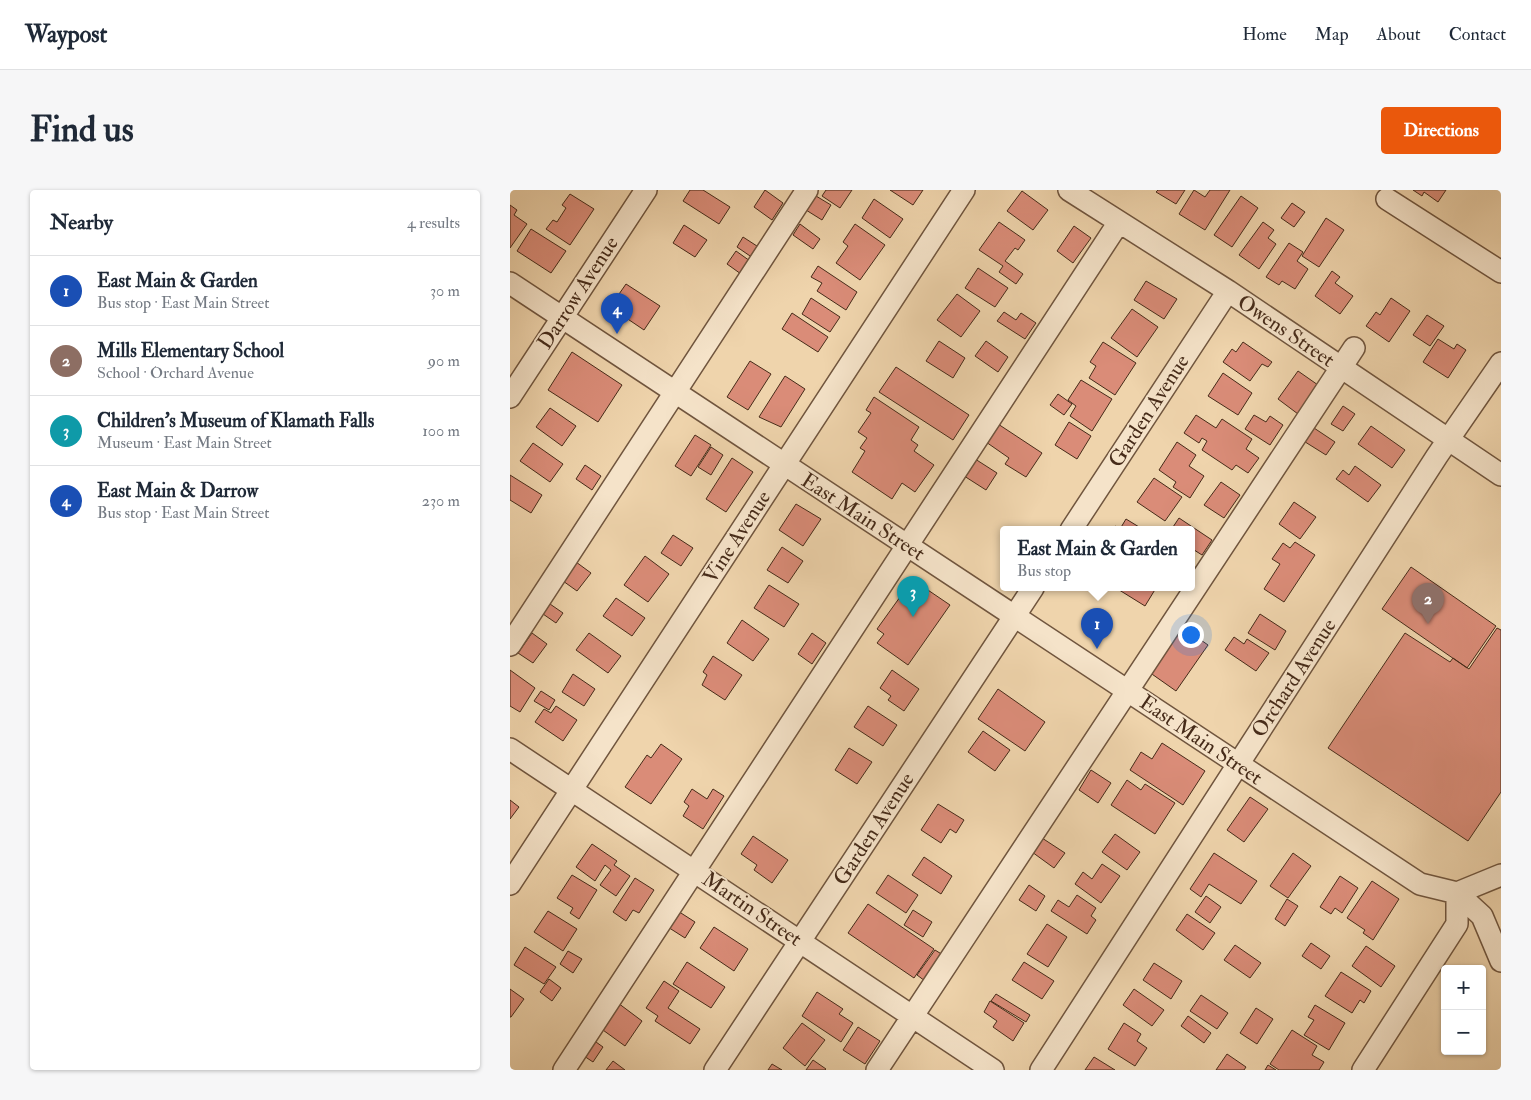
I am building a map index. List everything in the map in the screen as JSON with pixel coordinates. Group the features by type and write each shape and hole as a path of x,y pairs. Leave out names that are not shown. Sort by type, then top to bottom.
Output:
{"street":[{"name":"Darrow Avenue","path":"510,397 646,190"},
{"path":"510,645 807,190"},
{"name":"Vine Avenue","path":"510,884 964,190"},
{"name":"Owens Street","path":"1069,190 1228,292 1501,475"},
{"path":"1387,199 1501,272"},
{"path":"564,1070 1119,222"},
{"name":"East Main Street","path":"510,283 1420,884 1457,893"},
{"name":"Garden Avenue","path":"1074,526 1228,292"},
{"path":"1195,588 1354,348"},
{"name":"Orchard Avenue","path":"1041,1070 1447,439 1501,363"},
{"name":"Garden Avenue","path":"715,1070 1031,591"},
{"path":"877,1070 1193,591"},
{"name":"Martin Street","path":"510,749 993,1070"},
{"path":"1457,893 1501,875"},
{"path":"1457,893 1482,916 1501,961"},
{"path":"1364,1070 1457,924 1457,893"}],"building":[{"path":"690,190 703,190 730,207 719,224 683,201"},
{"path":"765,190 783,203 772,220 754,207"},
{"path":"826,190 852,190 840,208 822,196"},
{"path":"890,190 923,190 913,205"},
{"path":"1158,190 1185,190 1176,204 1156,192"},
{"path":"1194,190 1205,197 1210,190 1230,190 1205,230 1179,214"},
{"path":"1413,190 1446,190 1438,202 1424,192 1422,196"},
{"path":"1022,191 1048,210 1033,230 1007,211"},
{"path":"570,194 594,209 570,245 546,229 553,220 557,222 566,208 562,205"},
{"path":"816,196 831,205 822,220 806,210"},
{"path":"1241,196 1258,208 1232,247 1214,235"},
{"path":"874,199 903,219 890,238 862,218"},
{"path":"1292,203 1305,212 1294,227 1281,218"},
{"path":"510,205 517,210 514,215 527,224 510,248"},
{"path":"1326,218 1344,230 1319,267 1302,256"},
{"path":"999,222 1025,240 1018,250 1015,248 1005,261 1023,274 1016,284 999,272 1003,266 979,250"},
{"path":"1263,222 1274,230 1268,238 1276,244 1259,269 1239,255"},
{"path":"800,224 820,239 813,249 793,235"},
{"path":"855,224 885,245 860,280 836,263 848,246 843,242"},
{"path":"684,225 707,240 695,257 673,243"},
{"path":"1074,226 1091,238 1073,263 1057,251"},
{"path":"531,229 566,251 551,273 517,251"},
{"path":"743,237 760,248 753,258 737,247"},
{"path":"1289,243 1303,252 1297,261 1308,269 1295,289 1282,281 1279,285 1266,277"},
{"path":"736,251 750,261 741,274 727,264"},
{"path":"818,266 857,292 846,310 817,291 822,283 811,277"},
{"path":"978,268 1008,288 995,307 965,288"},
{"path":"1332,271 1340,277 1335,283 1353,296 1340,314 1315,296"},
{"path":"1146,281 1177,299 1164,319 1134,300"},
{"path":"626,284 660,306 644,330 610,307"},
{"path":"957,294 980,311 961,337 937,320"},
{"path":"811,298 840,317 830,332 802,314"},
{"path":"1391,298 1410,311 1389,342 1366,326 1376,312 1380,315"},
{"path":"1132,309 1158,327 1137,357 1111,338"},
{"path":"1004,312 1016,320 1021,313 1036,323 1025,339 997,321"},
{"path":"792,313 828,337 818,352 782,329"},
{"path":"1427,315 1444,326 1430,346 1413,335"},
{"path":"1438,339 1454,349 1457,344 1466,350 1448,378 1423,362"},
{"path":"939,341 965,358 953,378 926,361"},
{"path":"986,341 1008,357 998,372 975,356"},
{"path":"1103,342 1136,363 1115,395 1089,378 1096,366 1090,362"},
{"path":"1243,342 1272,362 1268,367 1262,364 1250,381 1223,362 1232,349 1236,352"},
{"path":"572,352 622,385 598,422 548,390"},
{"path":"750,361 771,374 748,410 727,397"},
{"path":"896,367 969,415 953,440 879,392"},
{"path":"1298,371 1318,385 1298,414 1278,399"},
{"path":"1223,373 1252,393 1238,415 1208,396"},
{"path":"785,376 805,389 781,427 759,417"},
{"path":"1081,380 1112,399 1092,431 1070,416 1076,406 1068,400"},
{"path":"1058,394 1072,404 1064,415 1050,405"},
{"path":"874,397 919,427 911,440 918,445 914,451 934,465 915,492 902,483 892,499 852,472 865,451 860,448 867,438 858,432 871,413 866,410"},
{"path":"1343,406 1355,414 1343,431 1331,424"},
{"path":"550,408 576,426 562,446 536,427"},
{"path":"1196,415 1216,428 1222,419 1252,439 1246,449 1259,458 1248,473 1236,465 1232,470 1202,450 1207,441 1202,438 1199,443 1184,433"},
{"path":"1254,415 1266,422 1270,416 1283,425 1270,445 1245,429"},
{"path":"1069,422 1091,436 1077,459 1055,445"},
{"path":"998,424 1042,453 1026,477 1005,464 1009,458 986,442"},
{"path":"1311,426 1335,442 1326,455 1302,440"},
{"path":"1371,426 1405,450 1392,468 1358,444"},
{"path":"695,435 711,445 691,476 675,466"},
{"path":"1177,442 1196,455 1189,466 1204,476 1190,498 1173,487 1176,482 1159,470"},
{"path":"533,443 563,464 550,482 520,461"},
{"path":"711,447 723,455 711,475 698,467"},
{"path":"972,457 997,473 986,490 961,474"},
{"path":"732,458 753,472 726,512 706,499"},
{"path":"585,465 601,476 592,490 576,479"},
{"path":"1355,466 1381,485 1368,502 1336,479 1343,470 1349,475"},
{"path":"510,475 542,495 531,513 510,500"},
{"path":"1154,478 1182,497 1165,521 1137,502"},
{"path":"1221,482 1240,495 1224,518 1204,505"},
{"path":"1294,502 1316,517 1300,539 1279,524"},
{"path":"796,504 821,519 803,546 779,530"},
{"path":"1179,518 1191,526 1174,526"},
{"path":"1126,519 1137,526 1122,526"},
{"path":"1195,529 1212,540 1202,555 1195,551"},
{"path":"673,535 693,548 681,566 661,553"},
{"path":"1295,542 1315,555 1284,602 1264,589 1280,564 1272,559 1283,543 1290,548"},
{"path":"782,547 803,561 788,583 767,570"},
{"path":"645,556 669,574 648,602 624,585"},
{"path":"576,562 591,573 577,591 563,581"},
{"path":"1411,567 1496,626 1467,668 1382,609"},
{"path":"769,585 799,604 784,627 754,608"},
{"path":"922,586 950,605 908,665 877,643 884,634 877,629 900,597 910,604"},
{"path":"1121,591 1154,591 1145,606"},
{"path":"616,598 645,618 632,636 603,616"},
{"path":"550,604 563,613 556,623 543,614"},
{"path":"1260,614 1286,631 1275,650 1248,633"},
{"path":"742,620 769,639 753,661 727,643"},
{"path":"1181,626 1208,645 1176,691 1149,672"},
{"path":"1497,628 1501,630 1501,792 1468,841 1328,748 1405,633 1450,662 1453,658 1469,669"},
{"path":"532,633 547,644 533,663 518,653"},
{"path":"589,633 621,656 608,673 576,650"},
{"path":"812,633 826,643 812,664 798,654"},
{"path":"1234,637 1244,644 1247,639 1269,653 1256,671 1225,650"},
{"path":"713,656 742,675 725,700 702,685 707,675 703,672"},
{"path":"510,670 535,688 520,712 510,706"},
{"path":"892,670 919,689 904,711 888,700 891,696 880,688"},
{"path":"573,674 595,689 584,706 562,692"},
{"path":"998,689 1045,722 1025,751 978,719"},
{"path":"541,691 555,700 549,710 534,701"},
{"path":"556,706 577,720 563,741 535,722 544,709 551,713"},
{"path":"868,706 897,725 883,746 854,727"},
{"path":"983,731 1010,750 995,771 968,752"},
{"path":"1162,743 1205,771 1183,805 1130,770 1141,752 1152,759"},
{"path":"661,744 682,759 651,804 625,787 647,755 651,758"},
{"path":"849,748 872,762 857,784 835,770"},
{"path":"1091,770 1111,783 1098,803 1079,790"},
{"path":"1127,780 1141,790 1145,784 1175,803 1155,834 1111,805"},
{"path":"692,789 707,799 713,789 724,796 703,829 683,816 689,806 684,802"},
{"path":"1250,797 1268,809 1244,842 1227,830"},
{"path":"510,800 519,807 510,819"},
{"path":"938,804 964,820 956,833 950,829 941,843 921,830"},
{"path":"1115,834 1140,852 1127,870 1102,852"},
{"path":"753,836 788,860 772,883 754,870 757,865 741,854"},
{"path":"1042,838 1065,853 1054,868 1032,852"},
{"path":"592,844 617,861 614,865 630,876 616,896 600,885 611,870 605,865 595,881 576,867"},
{"path":"1214,853 1257,881 1241,904 1209,884 1201,897 1190,889"},
{"path":"1293,853 1311,866 1288,898 1270,886"},
{"path":"924,857 952,876 941,894 912,875"},
{"path":"1102,864 1120,876 1101,903 1075,884 1083,872 1092,879"},
{"path":"572,875 597,890 579,919 570,913 573,908 557,898"},
{"path":"888,875 918,895 906,913 876,893"},
{"path":"1340,876 1358,888 1342,913 1335,908 1331,914 1320,907"},
{"path":"635,878 654,890 639,913 633,910 626,921 613,912"},
{"path":"1372,881 1399,899 1373,940 1363,933 1365,930 1347,918"},
{"path":"1029,885 1045,896 1036,911 1019,900"},
{"path":"1077,895 1096,908 1091,916 1096,920 1087,934 1051,911 1058,900 1069,907"},
{"path":"1206,896 1221,907 1210,923 1195,912"},
{"path":"1287,899 1298,906 1285,926 1275,919"},
{"path":"868,904 934,949 914,978 848,933"},
{"path":"670,906 695,922 685,938 660,922"},
{"path":"913,910 932,922 923,937 904,925"},
{"path":"548,911 577,929 563,951 534,932"},
{"path":"1187,914 1215,933 1203,950 1176,930"},
{"path":"1047,924 1067,937 1048,967 1027,954"},
{"path":"714,927 748,949 734,971 700,948"},
{"path":"1311,943 1330,956 1321,969 1302,956"},
{"path":"1235,945 1261,963 1250,978 1224,960"},
{"path":"1366,946 1395,966 1381,987 1352,966"},
{"path":"525,947 556,967 544,984 514,965"},
{"path":"935,950 943,955 925,981 917,975"},
{"path":"568,951 582,959 573,973 560,964"},
{"path":"687,962 725,987 711,1008 673,984"},
{"path":"1024,962 1054,981 1042,999 1012,980"},
{"path":"1154,963 1182,981 1171,999 1143,980"},
{"path":"1341,972 1371,991 1364,1003 1360,1000 1352,1013 1325,996"},
{"path":"549,979 561,988 552,1001 540,992"},
{"path":"664,981 679,991 668,1008 700,1029 690,1044 655,1021 658,1016 646,1008"},
{"path":"510,989 524,999 511,1017 510,1017"},
{"path":"1134,989 1164,1010 1152,1026 1123,1005"},
{"path":"817,992 843,1009 839,1014 853,1023 841,1042 802,1016"},
{"path":"996,994 1030,1015 1026,1022 991,1001"},
{"path":"1201,995 1228,1013 1217,1029 1190,1011"},
{"path":"614,1000 642,1021 625,1046 596,1025"},
{"path":"990,1001 1024,1023 1013,1041 993,1027 997,1021 984,1012"},
{"path":"1315,1005 1345,1023 1329,1050 1304,1035 1314,1020 1308,1017"},
{"path":"1256,1008 1273,1019 1257,1044 1240,1033"},
{"path":"1188,1016 1211,1033 1204,1043 1181,1026"},
{"path":"802,1023 825,1040 805,1066 783,1048"},
{"path":"1124,1023 1141,1034 1137,1041 1147,1048 1135,1066 1108,1049"},
{"path":"858,1027 880,1041 865,1064 843,1050"},
{"path":"1292,1030 1317,1046 1312,1055 1324,1062 1319,1070 1279,1070 1270,1064"},
{"path":"589,1037 603,1047 593,1062 578,1052"},
{"path":"1227,1054 1246,1067 1244,1070 1216,1070"},
{"path":"1094,1057 1115,1070 1085,1070"},
{"path":"813,1060 826,1069 806,1070"},
{"path":"613,1061 625,1070 606,1070"},
{"path":"772,1064 782,1070 768,1070"},
{"path":"1268,1065 1276,1070 1265,1070"}],"place":[{"name":"East Main & Darrow","path":"617,334"},
{"name":"Children’s Museum of Klamath Falls","path":"913,617"},
{"name":"Mills Elementary School","path":"1428,624"},
{"name":"East Main & Garden","path":"1097,649"}]}
